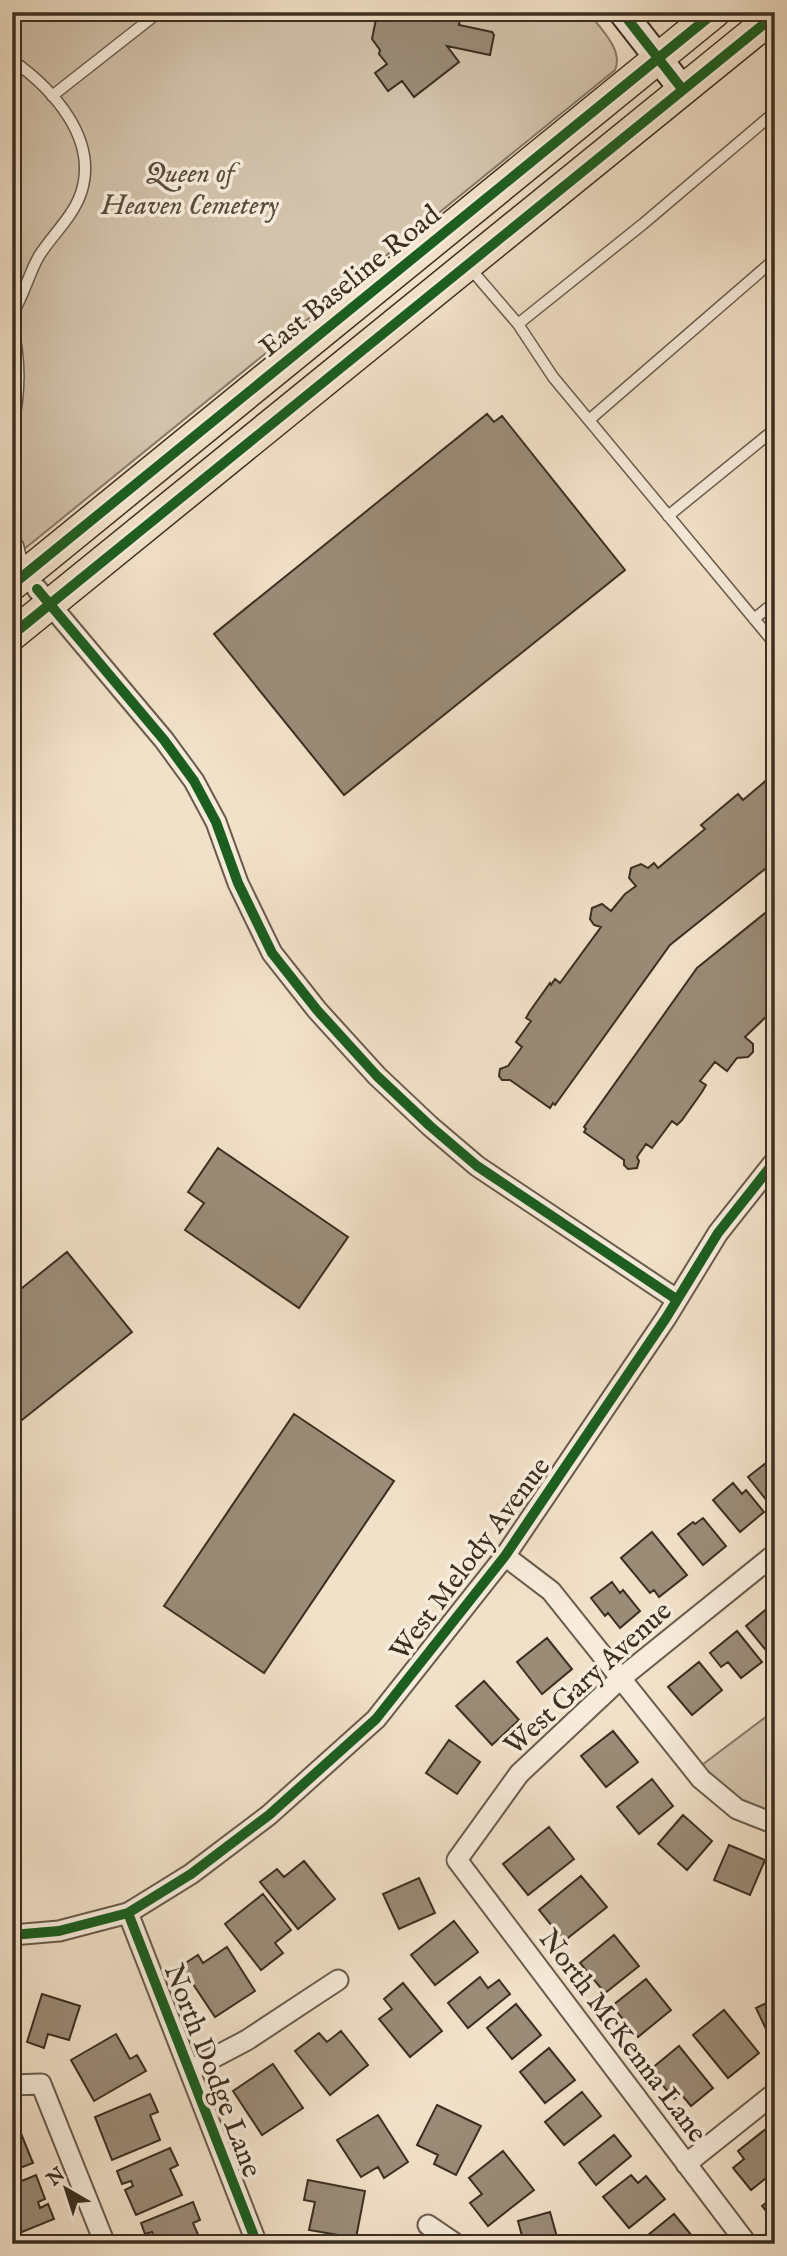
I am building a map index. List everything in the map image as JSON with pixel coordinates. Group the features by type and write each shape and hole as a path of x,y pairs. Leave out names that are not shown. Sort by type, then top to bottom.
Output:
{"main road":[{"name":"East Baseline Road","path":"12,635 27,584 715,12"},
{"name":"East Baseline Road","path":"27,584 467,264 775,15"}],"street":[{"path":"622,12 683,90"},
{"path":"27,584 164,740 194,781 216,822 238,883 272,953 317,1010 377,1076 477,1166 676,1299"},
{"name":"West Melody Avenue","path":"12,1935 59,1931 128,1913 191,1874 268,1815 376,1719 505,1556 666,1318 718,1233 775,1161"},
{"name":"West Gary Avenue","path":"457,1860 519,1774 620,1679 775,1554"},
{"path":"505,1556 551,1591 701,1779 737,1809 775,1824"},
{"name":"North McKenna Lane","path":"457,1860 747,2244"},
{"name":"North Dodge Lane","path":"128,1913 257,2244"},
{"path":"190,2070 247,2040 338,1980"},
{"path":"12,2085 41,2084 105,2244"},
{"path":"686,2164 775,2093"},
{"path":"428,2225 456,2244"}],"lane":[{"path":"52,96 159,12"},
{"path":"12,60 30,72 73,121 82,147 85,170 80,193 69,217 38,258 19,304 12,314"},
{"path":"518,324 775,112"},
{"path":"589,420 775,259"},
{"path":"467,264 518,324 553,377 775,644"},
{"path":"12,325 19,381 12,430"},
{"path":"668,516 775,429"},
{"path":"12,538 18,545 27,584"},
{"path":"754,619 775,602"}],"green space":[{"name":"Queen of Heaven Cemetery","path":"12,12 588,12 614,47 617,62 615,70 12,559"},
{"path":"775,1710 775,1824 694,1771"}],"building":[{"path":"385,12 461,12 459,25 492,32 494,35 490,55 447,46 459,62 414,97 402,81 388,91 375,73 387,64 372,39 376,19"},
{"path":"487,414 494,422 502,416 625,570 344,795 214,634"},
{"path":"769,778 772,783 775,781 775,861 670,945 555,1105 553,1103 550,1108 510,1080 502,1080 499,1076 500,1069 508,1066 522,1047 516,1042 531,1021 526,1018 530,1011 550,983 551,985 555,979 560,983 601,927 594,925 590,919 592,908 602,904 611,911 625,894 636,886 629,878 631,868 641,864 648,868 654,863 658,868 705,829 701,825 738,794 743,800"},
{"path":"775,905 775,1017 770,1013 745,1037 753,1044 753,1052 748,1057 737,1058 727,1071 715,1062 700,1081 706,1085 682,1120 677,1125 672,1121 652,1148 646,1144 637,1157 637,1168 628,1169 624,1160 584,1132 584,1127 697,968"},
{"path":"218,1148 348,1237 299,1308 185,1230 204,1203 188,1192"},
{"path":"67,1252 132,1332 12,1428 12,1296"},
{"path":"294,1414 394,1481 264,1673 164,1606"},
{"path":"775,1456 775,1504 771,1506 748,1477"},
{"path":"733,1483 742,1494 746,1490 764,1512 740,1532 713,1500"},
{"path":"703,1518 726,1546 703,1565 678,1534"},
{"path":"652,1532 687,1575 659,1597 654,1590 650,1593 621,1558"},
{"path":"612,1582 620,1593 623,1590 640,1611 620,1628 608,1613 605,1616 591,1598"},
{"path":"775,1602 775,1650 769,1654 746,1626"},
{"path":"737,1631 762,1662 741,1678 728,1662 721,1667 710,1653"},
{"path":"547,1638 572,1669 542,1694 517,1662"},
{"path":"699,1662 722,1690 692,1715 668,1687"},
{"path":"484,1681 519,1720 492,1745 456,1706"},
{"path":"613,1731 638,1762 606,1787 581,1756"},
{"path":"449,1740 480,1762 457,1794 426,1773"},
{"path":"652,1779 673,1806 639,1834 617,1807"},
{"path":"683,1815 712,1841 687,1870 658,1844"},
{"path":"549,1827 574,1859 528,1895 503,1864"},
{"path":"729,1845 765,1860 750,1895 714,1880"},
{"path":"304,1861 335,1899 298,1929 260,1882 277,1869 284,1877"},
{"path":"581,1876 607,1907 564,1941 539,1910"},
{"path":"419,1878 435,1913 399,1929 383,1894"},
{"path":"263,1894 291,1930 275,1943 283,1953 261,1970 225,1924"},
{"path":"454,1921 478,1952 435,1985 411,1955"},
{"path":"614,1935 639,1966 605,1993 580,1963"},
{"path":"227,1947 255,1991 215,2017 181,1966 198,1955 203,1963"},
{"path":"480,1977 488,1988 499,1980 510,1994 468,2028 448,2003"},
{"path":"646,1979 671,2010 638,2037 612,2006"},
{"path":"403,1983 442,2031 410,2057 379,2019 392,2009 384,1999"},
{"path":"42,1994 80,2006 69,2040 48,2034 44,2048 27,2042"},
{"path":"775,1999 775,2043 773,2044 756,2008"},
{"path":"516,2004 541,2035 512,2059 487,2028"},
{"path":"724,2010 759,2053 728,2078 693,2035"},
{"path":"341,2031 368,2065 330,2095 295,2051 319,2033 327,2042"},
{"path":"116,2034 130,2059 137,2055 146,2071 94,2101 71,2060"},
{"path":"679,2046 713,2088 691,2106 681,2094 674,2099 650,2070"},
{"path":"549,2048 575,2080 545,2103 520,2072"},
{"path":"273,2064 303,2108 262,2135 233,2091"},
{"path":"582,2092 601,2116 564,2145 545,2122"},
{"path":"150,2094 158,2112 150,2115 160,2140 112,2160 95,2117"},
{"path":"437,2105 481,2126 456,2175 434,2164 438,2155 417,2145"},
{"path":"378,2115 408,2162 384,2178 378,2167 361,2177 337,2140"},
{"path":"15,2119 33,2163 12,2171 12,2120"},
{"path":"772,2124 775,2128 775,2171 751,2190 733,2168 744,2159 738,2151"},
{"path":"614,2135 631,2156 596,2185 579,2163"},
{"path":"170,2148 178,2165 170,2169 182,2195 136,2215 125,2190 133,2186 131,2181 122,2184 117,2171"},
{"path":"503,2151 534,2190 488,2226 470,2203 482,2194 469,2178"},
{"path":"36,2175 45,2199 38,2202 40,2208 48,2204 54,2219 12,2236 12,2185"},
{"path":"631,2175 638,2183 646,2176 665,2199 629,2228 603,2197"},
{"path":"308,2180 365,2191 356,2238 309,2230 315,2202 304,2200"},
{"path":"775,2196 775,2222 762,2206"},
{"path":"193,2202 200,2220 193,2223 202,2244 152,2244 156,2242 152,2232 145,2234 141,2223"},
{"path":"550,2212 559,2244 511,2244 510,2239 522,2236 518,2221"},
{"path":"674,2214 693,2237 684,2244 637,2244"}],"cycle path":[{"path":"622,12 683,90"},
{"path":"12,585 715,12"},
{"path":"12,635 775,15"},
{"path":"37,589 164,740 194,781 216,822 238,883 272,953 317,1010 377,1076 477,1166 676,1299"},
{"path":"12,1935 59,1931 128,1913 191,1874 269,1815 376,1719 505,1556 666,1318 718,1233 775,1161"},
{"path":"128,1913 257,2244"}]}
